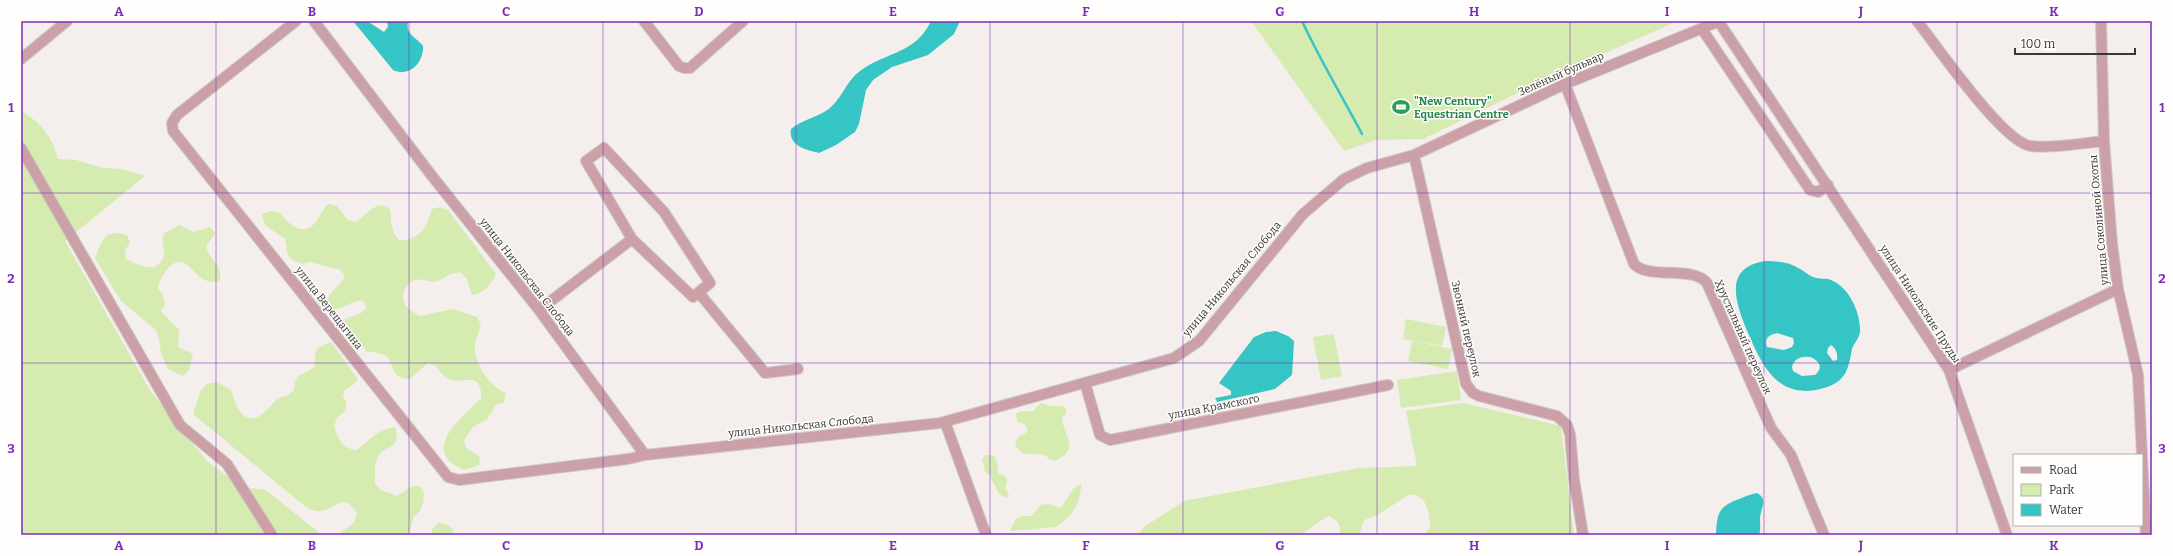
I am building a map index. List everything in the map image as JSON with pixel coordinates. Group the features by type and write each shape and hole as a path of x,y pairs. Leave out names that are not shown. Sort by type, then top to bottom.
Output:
{"street":[{"path":"21,59 67,21"},
{"name":"улица Верещагина","path":"296,21 177,115 172,122 173,131 448,478 459,480 628,459 644,455"},
{"name":"улица Никольская Слобода","path":"314,21 432,176 539,310 644,455 945,422 1086,384 1174,358 1185,352 1199,341 1247,280 1308,208 1340,182 1360,170 1414,155"},
{"path":"644,21 679,66 684,68 690,68 743,21"},
{"name":"Зелёный бульвар","path":"1414,155 1565,84 1719,21"},
{"name":"улица Никольские Пруды","path":"1719,21 1949,370 2007,535"},
{"path":"1917,21 1982,105 2019,142 2031,146 2104,141"},
{"name":"улица Соколиной Охоты","path":"2101,21 2104,141 2112,243 2118,289 2138,375 2142,454"},
{"path":"1702,29 1810,190 1818,192 1828,185"},
{"name":"Хрустальный переулок","path":"1565,84 1634,264 1643,269 1697,276 1705,280 1770,428 1791,455 1824,535"},
{"path":"21,148 180,425 227,464 272,535"},
{"path":"604,148 664,212 710,283 693,297 632,239 586,160 604,148"},
{"name":"Звонкий переулок","path":"1414,155 1466,384 1473,393 1479,396 1557,416 1564,420 1570,434 1574,479 1583,535"},
{"path":"539,310 632,239"},
{"path":"1949,370 2118,289"},
{"path":"699,293 765,374 798,369"},
{"name":"улица Крамского","path":"1086,384 1100,435 1110,440 1388,385"},
{"path":"945,422 986,535"},
{"name":"улица Соколиной Охоты","path":"2143,475 2146,535"}],"green space":[{"name":"\"New Century\" Equestrian Centre","path":"1251,21 1678,21 1555,75 1423,139 1376,140 1344,151"},
{"path":"21,111 40,125 45,131 56,151 58,159 76,160 103,168 122,169 145,176 65,241 151,392 206,460 241,487 266,490 322,535 21,535"},
{"path":"328,204 337,206 347,219 355,222 377,206 382,205 390,209 394,233 399,240 412,238 422,232 428,222 432,209 440,207 448,210 496,274 487,288 472,295 467,279 461,273 458,273 452,274 435,282 422,280 412,281 406,287 403,295 404,303 407,307 420,316 453,309 477,317 481,325 475,346 478,362 489,381 506,393 504,402 496,405 487,419 473,427 464,440 466,448 480,457 479,465 464,470 451,462 445,454 444,444 448,434 455,425 481,398 478,383 470,380 458,381 447,378 435,366 428,363 410,379 403,378 395,373 390,360 387,357 378,353 366,352 362,344 343,327 345,319 361,313 367,307 362,300 332,310 326,304 331,293 345,277 341,270 310,262 302,264 294,261 288,256 285,239 265,225 262,214 271,211 279,212 294,227 303,229 313,225"},
{"path":"179,225 194,232 210,227 216,233 206,246 210,256 220,271 219,282 207,281 186,264 177,262 171,265 161,278 158,288 163,295 165,304 161,311 179,330 178,347 193,354 189,370 183,376 168,369 161,354 159,338 156,330 121,301 95,258 105,237 113,233 119,233 127,235 130,243 125,250 126,259 143,266 155,267 162,259 164,252 164,233"},
{"path":"1406,319 1446,327 1442,346 1403,339"},
{"path":"1334,334 1342,376 1321,380 1313,337"},
{"path":"1412,341 1452,349 1448,369 1408,361"},
{"path":"331,342 358,379 353,385 345,390 343,396 346,402 346,410 337,418 334,426 339,439 348,448 357,450 379,433 395,427 397,435 394,444 383,451 377,459 375,468 375,484 381,490 397,496 412,486 420,486 424,493 420,511 414,516 409,533 406,535 338,535 350,526 356,518 357,513 348,503 340,503 322,511 307,508 193,414 201,390 207,384 216,382 231,390 235,403 242,414 246,417 258,417 276,400 294,390 295,382 299,375 314,367 316,350"},
{"path":"1457,371 1461,400 1401,408 1397,380"},
{"path":"1041,403 1049,406 1062,406 1066,409 1066,414 1062,417 1070,446 1068,451 1063,456 1055,461 1039,454 1023,453 1017,448 1015,443 1019,436 1026,433 1028,430 1025,425 1017,421 1016,414 1020,411 1033,411"},
{"path":"1463,403 1561,426 1574,535 1425,535 1430,527 1428,510 1421,498 1410,494 1376,516 1364,520 1359,535 1340,535 1338,523 1328,516 1300,535 1258,535 1258,533 1249,535 1137,535 1144,527 1184,501 1359,468 1417,466 1406,411"},
{"path":"986,455 993,456 995,458 998,473 1006,477 1007,482 1005,488 1009,495 1008,498 999,494 990,475 985,472 982,459"},
{"path":"1081,484 1081,491 1074,509 1067,519 1056,527 1010,531 1016,519 1021,516 1032,516 1040,505 1048,504 1061,508 1073,489"},
{"path":"438,523 446,524 453,529 453,535 431,535 432,529"}],"water":[{"path":"353,21 367,21 384,32 388,27 387,21 409,21 409,32 423,46 421,58 415,67 410,70 399,72 393,70"},
{"path":"931,21 960,21 954,34 928,55 892,67 873,80 866,90 859,124 855,132 836,145 819,153 804,149 792,140 791,129 831,107 839,98 848,83 860,71 909,46 925,32"},
{"path":"1765,261 1788,263 1813,277 1833,281 1845,290 1853,303 1859,318 1860,332 1859,337 1852,349 1845,373 1838,382 1824,388 1808,391 1795,390 1784,386 1767,369 1748,333 1737,300 1737,280 1742,271 1751,265","holes":["1777,333 1793,338 1794,343 1792,347 1784,350 1767,347 1766,341 1768,337","1831,345 1834,348 1837,353 1837,360 1833,361 1827,353 1828,348","1801,357 1813,358 1818,362 1820,367 1818,372 1815,375 1802,376 1793,371 1792,367 1796,360"]},
{"path":"1276,331 1288,336 1294,341 1292,375 1275,389 1217,402 1215,398 1231,395 1231,391 1219,383 1254,337 1266,332"},
{"path":"1757,493 1763,498 1759,535 1716,535 1718,516 1723,508 1732,502"}],"waterway":[{"path":"1302,21 1362,134"}],"place":[{"name":"\"New Century\" Equestrian Centre","path":"1401,107"}]}
